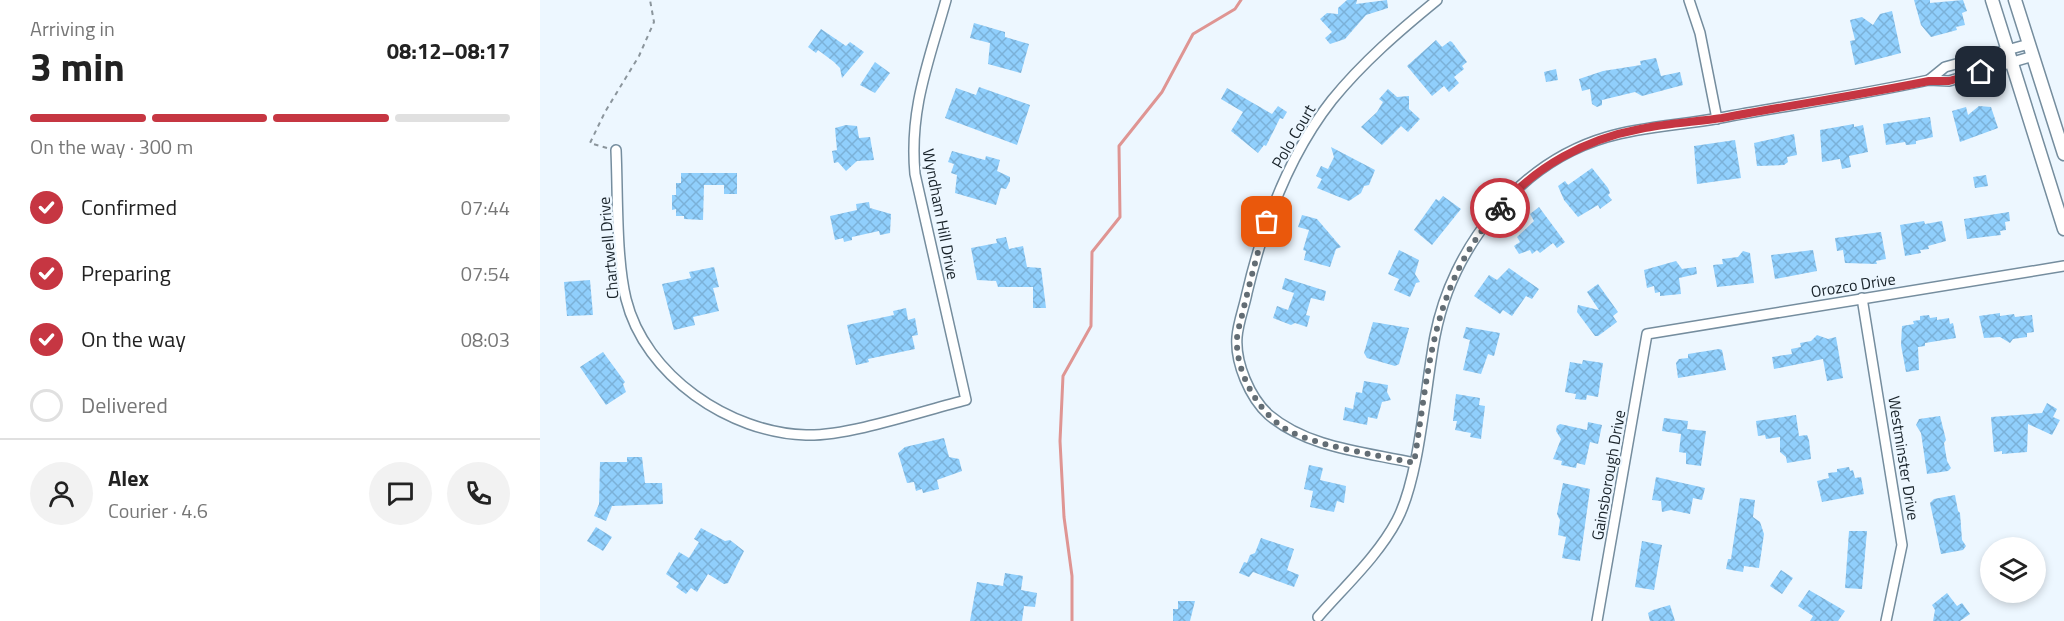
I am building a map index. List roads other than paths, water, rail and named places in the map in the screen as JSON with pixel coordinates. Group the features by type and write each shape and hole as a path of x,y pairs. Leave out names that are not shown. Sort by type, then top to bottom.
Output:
{"street":[{"name":"Wyndham Hill Drive","path":"946,0 916,107 912,140 915,174 966,400"},
{"name":"Polo Court","path":"1414,463 1312,440 1290,431 1267,413 1253,393 1239,363 1237,338 1256,255 1273,206 1300,148 1331,101 1370,57 1437,0"},
{"path":"1689,0 1700,33 1717,118"},
{"path":"1992,0 2064,229"},
{"path":"2015,0 2064,154"},
{"path":"1929,81 1945,67 2008,50 2031,50"},
{"path":"1318,617 1389,534 1405,502 1414,463 1430,364 1446,294 1474,239 1506,200 1549,165 1589,144 1641,129 1929,81 1949,81 2012,62 2031,50"},
{"name":"Chartwell Drive","path":"616,150 622,279 626,300 637,329 650,352 669,373 692,392 752,425 775,432 807,435 841,431 966,400"},
{"name":"Orozco Drive","path":"1647,334 2064,266"},
{"name":"Westminster Drive","path":"1862,298 1902,545 1886,621"},
{"name":"Gainsborough Drive","path":"1597,621 1647,334"}],"waterway":[{"path":"1072,621 1072,576 1064,517 1060,441 1063,376 1091,326 1092,252 1120,217 1119,146 1162,92 1193,34 1235,9 1241,0"}]}
